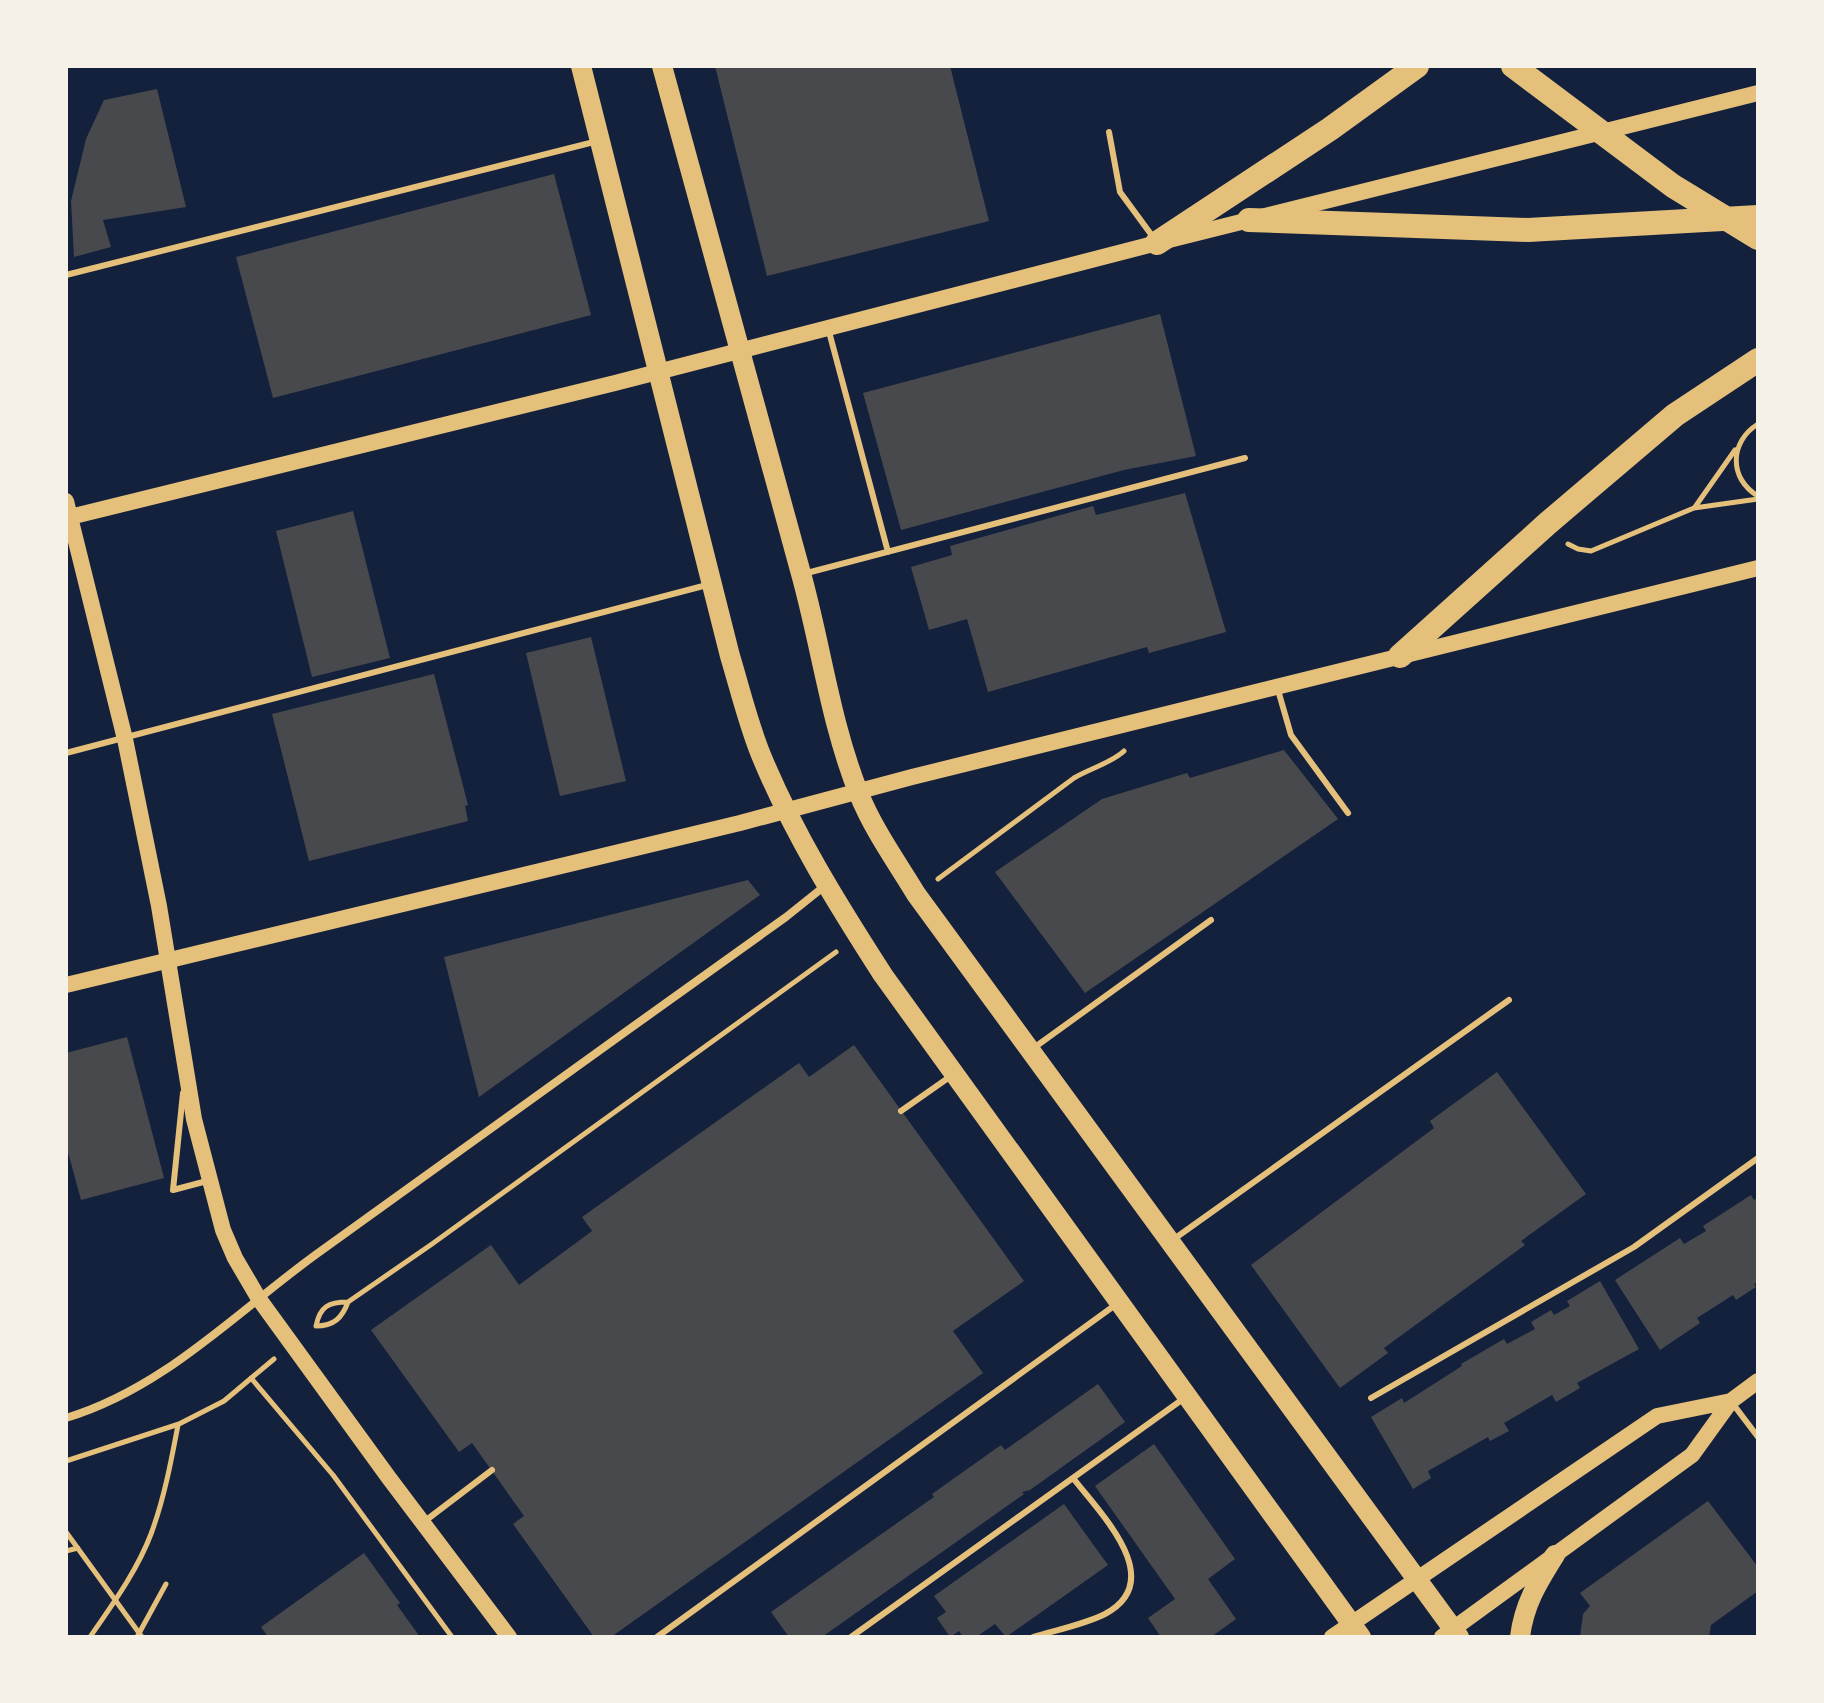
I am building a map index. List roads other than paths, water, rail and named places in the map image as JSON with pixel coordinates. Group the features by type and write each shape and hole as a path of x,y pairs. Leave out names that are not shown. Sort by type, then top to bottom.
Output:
{"highway":[{"path":"1157,243 1330,129 1417,66"},
{"path":"1513,66 1673,186 1758,238"},
{"path":"1249,220 1528,230 1758,217"},
{"path":"1400,656 1548,523 1675,415 1758,360"}],"main road":[{"path":"581,66 711,584 753,735 787,811 826,885 883,975 1357,1631"},
{"path":"662,66 801,574 841,738 858,792 873,825 916,894 1418,1581 1452,1635 1692,1455 1731,1401 1758,1381"},
{"path":"509,1637 259,1299 223,1230 194,1119 168,960 125,739 67,512 658,371 1758,93"},
{"path":"66,985 787,811 1758,568"},
{"path":"1332,1637 1357,1631 1418,1581 1657,1416 1731,1401"},
{"path":"1520,1637 1523,1614 1531,1594 1555,1555"}],"street":[{"path":"66,1418 126,1395 178,1363 319,1252 773,927 826,885"}],"lane":[{"path":"1109,132 1120,192 1157,243"},
{"path":"66,275 600,141"},
{"path":"828,328 888,552"},
{"path":"801,574 1245,458"},
{"path":"66,753 711,584"},
{"path":"1277,686 1291,735 1348,813"},
{"path":"1032,1050 1211,920"},
{"path":"1171,1241 1509,1000"},
{"path":"186,1069 173,1190 210,1180"},
{"path":"901,1111 953,1075"},
{"path":"1371,1398 1634,1247 1758,1158"},
{"path":"657,1637 1118,1303"},
{"path":"851,1637 1186,1397"},
{"path":"1731,1401 1758,1437"},
{"path":"422,1523 492,1470"},
{"path":"1033,1637 1108,1612 1119,1603 1131,1576 1125,1547 1073,1478"}]}
